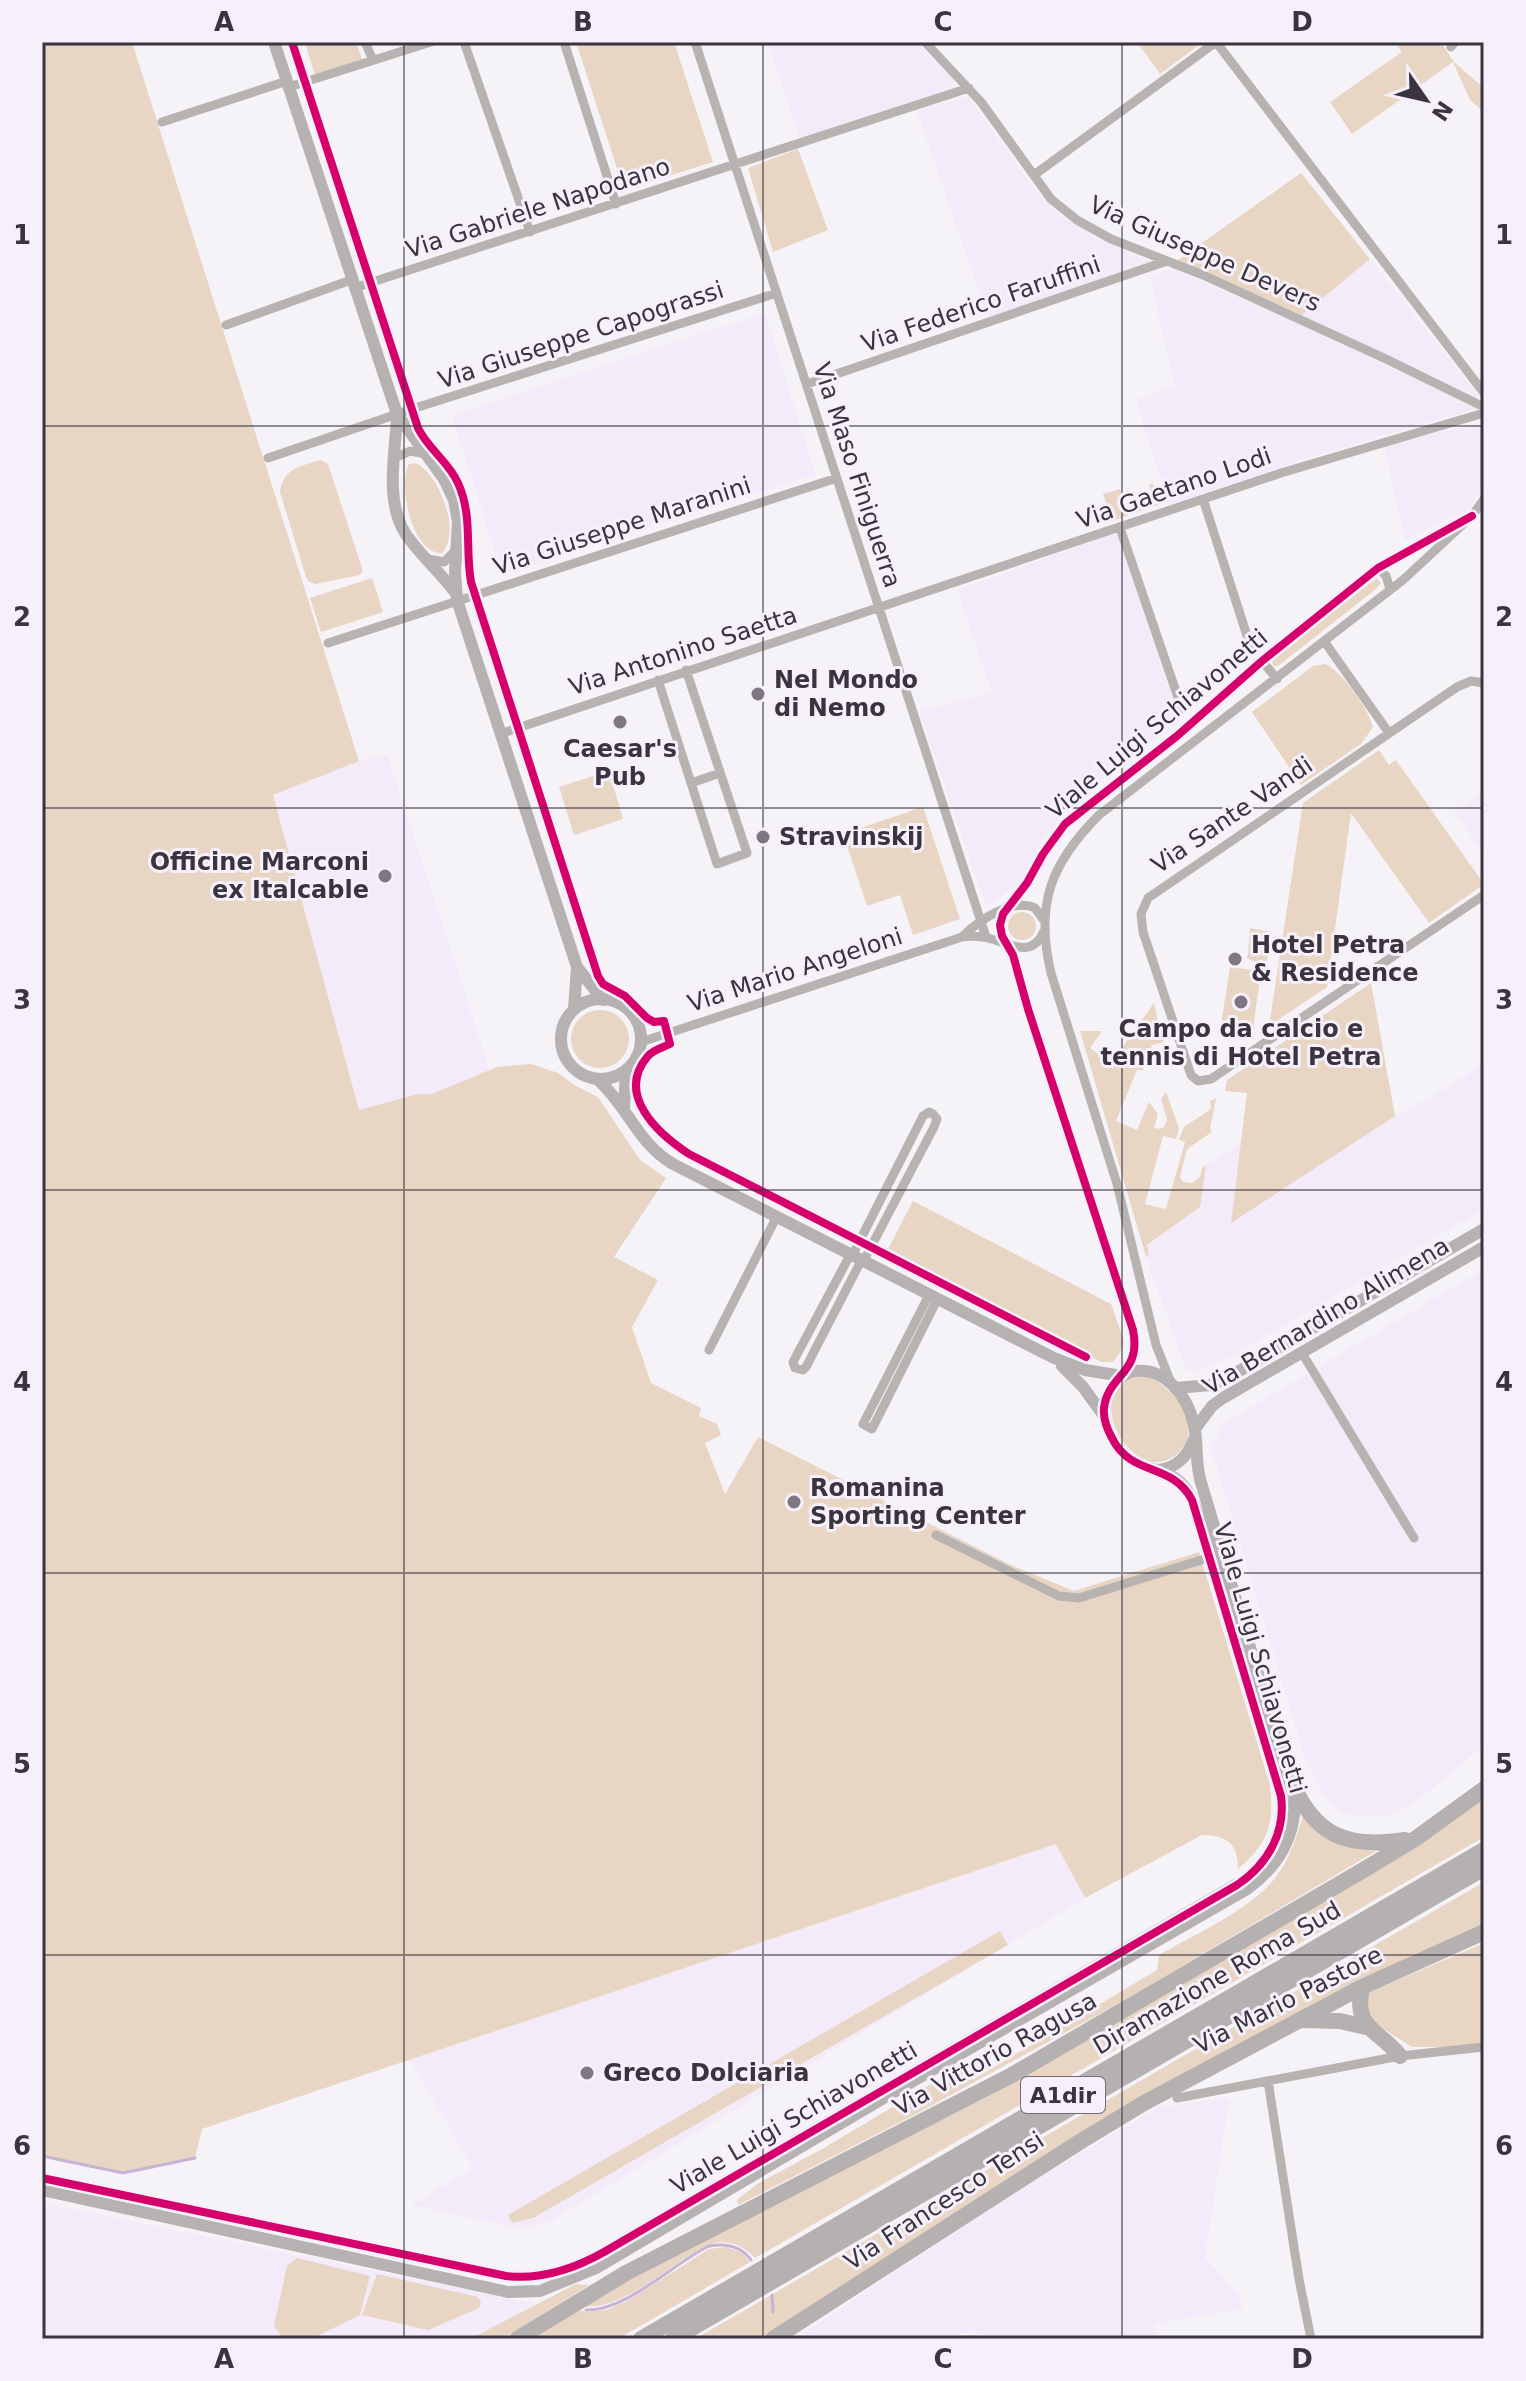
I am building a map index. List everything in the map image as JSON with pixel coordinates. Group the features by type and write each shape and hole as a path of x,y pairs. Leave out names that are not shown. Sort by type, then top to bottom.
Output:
{"highway":[{"path":"1291,1780 1303,1807 1337,1836 1374,1844 1415,1839"},
{"name":"Via Vittorio Ragusa","path":"517,2339 626,2273 1012,2075 1163,1990 1415,1839 1484,1789"},
{"name":"Diramazione Roma Sud","path":"641,2339 1484,1850"},
{"name":"Diramazione Roma Sud","path":"673,2339 1484,1868"},
{"name":"Via Mario Pastore","path":"1118,2118 1362,1987 1484,1932"},
{"path":"1362,1987 1359,2013 1400,2056"},
{"path":"1298,2020 1340,2021 1370,2028"},
{"name":"Via Francesco Tensi","path":"776,2339 1118,2118"}],"street":[{"path":"275,42 397,414 444,479 455,504 458,522 456,597 577,967 603,1000"},
{"path":"365,42 373,60"},
{"path":"162,122 431,42"},
{"path":"464,42 530,232"},
{"path":"564,42 616,204"},
{"name":"Via Maso Finiguerra","path":"695,42 981,921"},
{"name":"Via Giuseppe Devers","path":"925,42 969,88 1051,199 1077,220 1111,239 1168,261 1386,359 1484,407"},
{"path":"1034,175 1216,42 1484,393"},
{"name":"Via Gabriele Napodano","path":"226,325 530,232 969,88"},
{"name":"Via Federico Faruffini","path":"807,384 1168,261"},
{"name":"Via Giuseppe Capograssi","path":"268,458 777,293"},
{"name":"Via Gaetano Lodi","path":"879,608 1323,459 1484,413"},
{"path":"397,414 393,494 399,519 408,536 456,597"},
{"path":"395,458 410,451 426,454"},
{"name":"Via Giuseppe Maranini","path":"328,643 456,597 837,478"},
{"path":"1203,499 1250,645"},
{"name":"Viale Luigi Schiavonetti","path":"42,2190 508,2292 540,2291 596,2268 1247,1889 1273,1866 1291,1832 1295,1803 1291,1780 1194,1459 1195,1432 1186,1403 1174,1386 1156,1345 1117,1184 1051,973 1044,925 1047,894 1068,849 1104,811 1416,569 1472,516 1484,499"},
{"name":"Viale Luigi Schiavonetti","path":"1007,909 1027,883 1047,847 1069,820 1177,736 1262,661 1378,568 1472,516"},
{"path":"1120,528 1182,709"},
{"path":"428,559 444,562 456,549"},
{"path":"1378,568 1386,576 1390,589"},
{"name":"Via Antonino Saetta","path":"500,734 879,608"},
{"path":"1324,641 1389,733"},
{"name":"Viale Luigi Schiavonetti","path":"1262,661 1277,679"},
{"path":"658,680 717,864 747,853 686,670"},
{"name":"Via Sante Vandi","path":"1484,683 1471,681 1461,684 1153,892 1144,903 1141,914 1143,932 1191,1075 1198,1081 1211,1079 1484,895"},
{"path":"691,783 720,773"},
{"path":"1009,945 1020,949 1031,947 1040,939 1044,925 1039,912 1030,905 1018,904 1007,909 1001,919 1000,930 1009,945 1133,1330 1134,1355 1108,1395 1104,1417"},
{"name":"Via Mario Angeloni","path":"962,937 981,921 1007,909"},
{"path":"981,921 986,937"},
{"name":"Via Mario Angeloni","path":"641,1042 962,937 986,937 1009,945"},
{"path":"577,967 574,1009 563,1029 563,1052 577,1071 598,1080 624,1109 637,1132 662,1157 1054,1358 1085,1370 1122,1376 1136,1371 1147,1372 1174,1386"},
{"path":"574,1009 587,1002 603,1000 618,1004 632,1015 640,1029 641,1042 637,1056 626,1070 614,1077 598,1080"},
{"path":"624,1109 626,1070"},
{"path":"856,1258 793,1362 795,1368 803,1370 806,1367 856,1258 923,1116 933,1114 937,1119 934,1127 856,1258"},
{"path":"709,1350 776,1218"},
{"name":"Via Bernardino Alimena","path":"1174,1386 1211,1385 1234,1374 1484,1229"},
{"name":"Via Bernardino Alimena","path":"1195,1432 1218,1402 1484,1247"},
{"path":"885,1394 933,1298"},
{"path":"1302,1353 1414,1538"},
{"name":"Viale Luigi Schiavonetti","path":"42,2178 506,2276 542,2276 596,2257 1237,1885 1259,1867 1276,1840 1282,1819 1282,1800 1211,1557 1187,1491 1175,1479 1138,1465 1125,1456 1083,1387 1054,1358"},
{"path":"1155,1470 1170,1468 1180,1461 1190,1448 1195,1432"},
{"path":"936,1535 1070,1599 1211,1557"},
{"path":"1177,2098 1400,2056 1484,2047"},
{"path":"1268,2081 1311,2339"},
{"path":"508,2292 542,2276"}],"shaded area":[{"path":"42,42 132,42 359,761 273,795 359,1110 418,1094 432,1094 497,1067 531,1064 558,1073 598,1097 640,1160 666,1178 614,1257 658,1280 632,1327 651,1383 701,1408 699,1416 717,1424 721,1435 705,1443 725,1494 758,1437 1011,1565 1074,1591 1199,1552 1270,1785 1271,1811 1267,1832 1257,1850 1238,1869 1236,1853 1229,1842 1202,1835 1085,1898 1056,1844 202,2129 195,2158 123,2173 42,2156"},
{"path":"356,42 362,59 315,75 305,43"},
{"path":"576,42 674,42 713,162 624,190"},
{"path":"768,42 917,42 954,80 953,89 800,140"},
{"path":"1137,42 1203,42 1160,74"},
{"path":"1395,42 1441,42 1454,62 1484,88 1484,112 1470,100 1453,62 1352,134 1330,102 1402,52"},
{"path":"968,96 1029,182 1060,215 1100,240 1153,263 988,318 917,111"},
{"path":"798,149 828,230 773,252 748,168"},
{"path":"1301,173 1370,259 1302,315 1178,260"},
{"path":"1370,259 1482,400 1302,315"},
{"path":"1173,268 1478,408 1308,458 1169,505 1136,400 1175,386 1150,277"},
{"path":"765,313 815,474 502,575 452,415"},
{"path":"1484,422 1484,481 1469,509 1405,540 1384,445"},
{"path":"321,460 328,464 363,571 360,575 316,584 306,577 280,492 289,473"},
{"path":"416,463 433,479 445,504 450,531 442,553 432,551 423,543 410,518 406,474 409,464"},
{"path":"1153,484 1158,505 1112,521 1103,494 1120,489 1126,506 1153,498 1149,485"},
{"path":"1118,532 1180,722 1080,795 1044,838 1022,879 992,905 985,904 919,711 992,692 957,590"},
{"path":"372,578 383,612 321,632 310,598"},
{"path":"1377,578 1381,583 1376,589 1278,666 1273,666 1272,659"},
{"path":"1325,664 1354,691 1373,727 1361,744 1301,785 1252,712 1313,666"},
{"path":"1379,750 1389,765 1396,760 1484,884 1429,923 1351,813 1327,987 1269,1026 1303,803"},
{"path":"387,755 490,1070 432,1094 418,1094 359,1110 273,794 359,761"},
{"path":"609,771 623,819 574,835 559,787"},
{"path":"1484,792 1484,857 1455,811"},
{"path":"923,807 960,919 913,935 900,895 867,906 843,834"},
{"path":"1022,912 1032,916 1036,926 1032,936 1022,940 1012,936 1008,926 1012,916"},
{"path":"1250,928 1271,932 1267,963 1246,957"},
{"name":"Campo da calcio e tennis di Hotel Petra","path":"1230,967 1261,971 1252,1037 1220,1032"},
{"path":"1371,983 1395,1116 1231,1223 1247,1093 1225,1091 1227,1080"},
{"path":"1154,1003 1160,1031 1157,1033 1164,1042 1152,1045 1143,1070 1137,1070 1116,1121 1137,1130 1149,1102 1158,1114 1154,1127 1164,1127 1167,1119 1161,1099 1166,1092 1179,1128 1176,1139 1163,1136 1145,1204 1166,1209 1185,1142 1179,1140 1184,1127 1211,1109 1210,1101 1216,1098 1212,1132 1187,1149 1180,1177 1183,1182 1192,1183 1200,1177 1206,1165 1200,1207 1147,1245 1149,1255 1146,1257 1080,1031 1102,1031 1090,1048 1111,1063"},
{"path":"600,1010 621,1018 629,1039 621,1060 600,1068 579,1060 571,1039 579,1018"},
{"path":"1484,1063 1484,1209 1232,1356 1196,1372 1186,1369 1146,1257 1149,1255 1147,1246 1200,1207 1206,1165 1241,1143 1231,1222 1395,1116 1435,1095"},
{"path":"913,1201 1111,1304 1124,1341 1113,1362 1101,1362 887,1251"},
{"path":"1484,1269 1484,1746 1409,1807 1386,1816 1344,1814 1325,1798 1305,1758 1211,1447 1224,1423"},
{"path":"1147,1376 1168,1390 1184,1412 1188,1424 1188,1436 1183,1447 1173,1457 1156,1462 1140,1457 1126,1445 1111,1411 1114,1394 1125,1382"},
{"path":"1484,1796 1484,1837 755,2258 737,2245 714,2243 615,2301 598,2306 580,2306 721,2230 985,2098"},
{"path":"1304,1814 1318,1830 1335,1841 1376,1851 1125,2000 914,2115 738,2205 737,2200 757,2184 956,2069 974,2079 1157,1970 1159,1955 1225,1919 1270,1884 1288,1858"},
{"path":"1056,1844 1085,1898 547,2223 513,2227 411,2205 473,2168 410,2060"},
{"path":"1484,1882 1484,1926 1358,1983 758,2339 695,2339"},
{"path":"1000,1931 1008,1945 533,2218 512,2223 508,2215"},
{"path":"1484,1943 1484,2047 1412,2047 1374,2023 1363,1998 1370,1992"},
{"path":"1229,2098 1205,2258 1240,2295 1242,2309 1154,2324 1156,2339 993,2339 975,2332 962,2333 952,2339 795,2339 1026,2185 1159,2107"},
{"path":"42,2203 536,2304 474,2339 42,2339"},
{"path":"726,2247 741,2252 750,2262 618,2339 529,2339 577,2310 607,2310 629,2300 709,2249"},
{"path":"297,2258 370,2276 360,2315 311,2339 283,2339 274,2326 287,2266"},
{"path":"377,2274 478,2297 481,2303 479,2308 428,2330 362,2315"},
{"path":"576,2284 589,2285 502,2339 470,2339"}],"waterway":[{"path":"42,2156 123,2173 195,2158"},
{"path":"586,2310 602,2308 633,2295 709,2246 733,2247 743,2251 751,2260"},
{"path":"772,2295 773,2312"},
{"path":"963,2339 980,2339"}],"cycle path":[{"path":"292,42 418,428 454,475 463,495 471,582 598,976 603,984 625,996 647,1018 654,1022 664,1021 670,1044 650,1054 639,1070 636,1084 644,1111 664,1135 689,1154 1086,1357"},
{"path":"42,2178 506,2276 557,2272 604,2252 1237,1885 1257,1868 1277,1835 1282,1810 1281,1796 1192,1500 1174,1480 1130,1459 1120,1450 1106,1424 1104,1408 1107,1397 1133,1356 1133,1330 1013,955 1002,936 1000,925 1003,914 1065,824 1177,736 1262,661 1378,568 1472,516"}],"place":[{"name":"Nel Mondo di Nemo","path":"758,694"},
{"name":"Caesar's Pub","path":"620,722"},
{"name":"Stravinskij","path":"763,837"},
{"name":"Officine Marconi ex Italcable","path":"385,876"},
{"name":"Hotel Petra & Residence","path":"1235,959"},
{"name":"Campo da calcio e tennis di Hotel Petra","path":"1241,1002"},
{"name":"Romanina Sporting Center","path":"794,1502"},
{"name":"Greco Dolciaria","path":"587,2073"}]}
